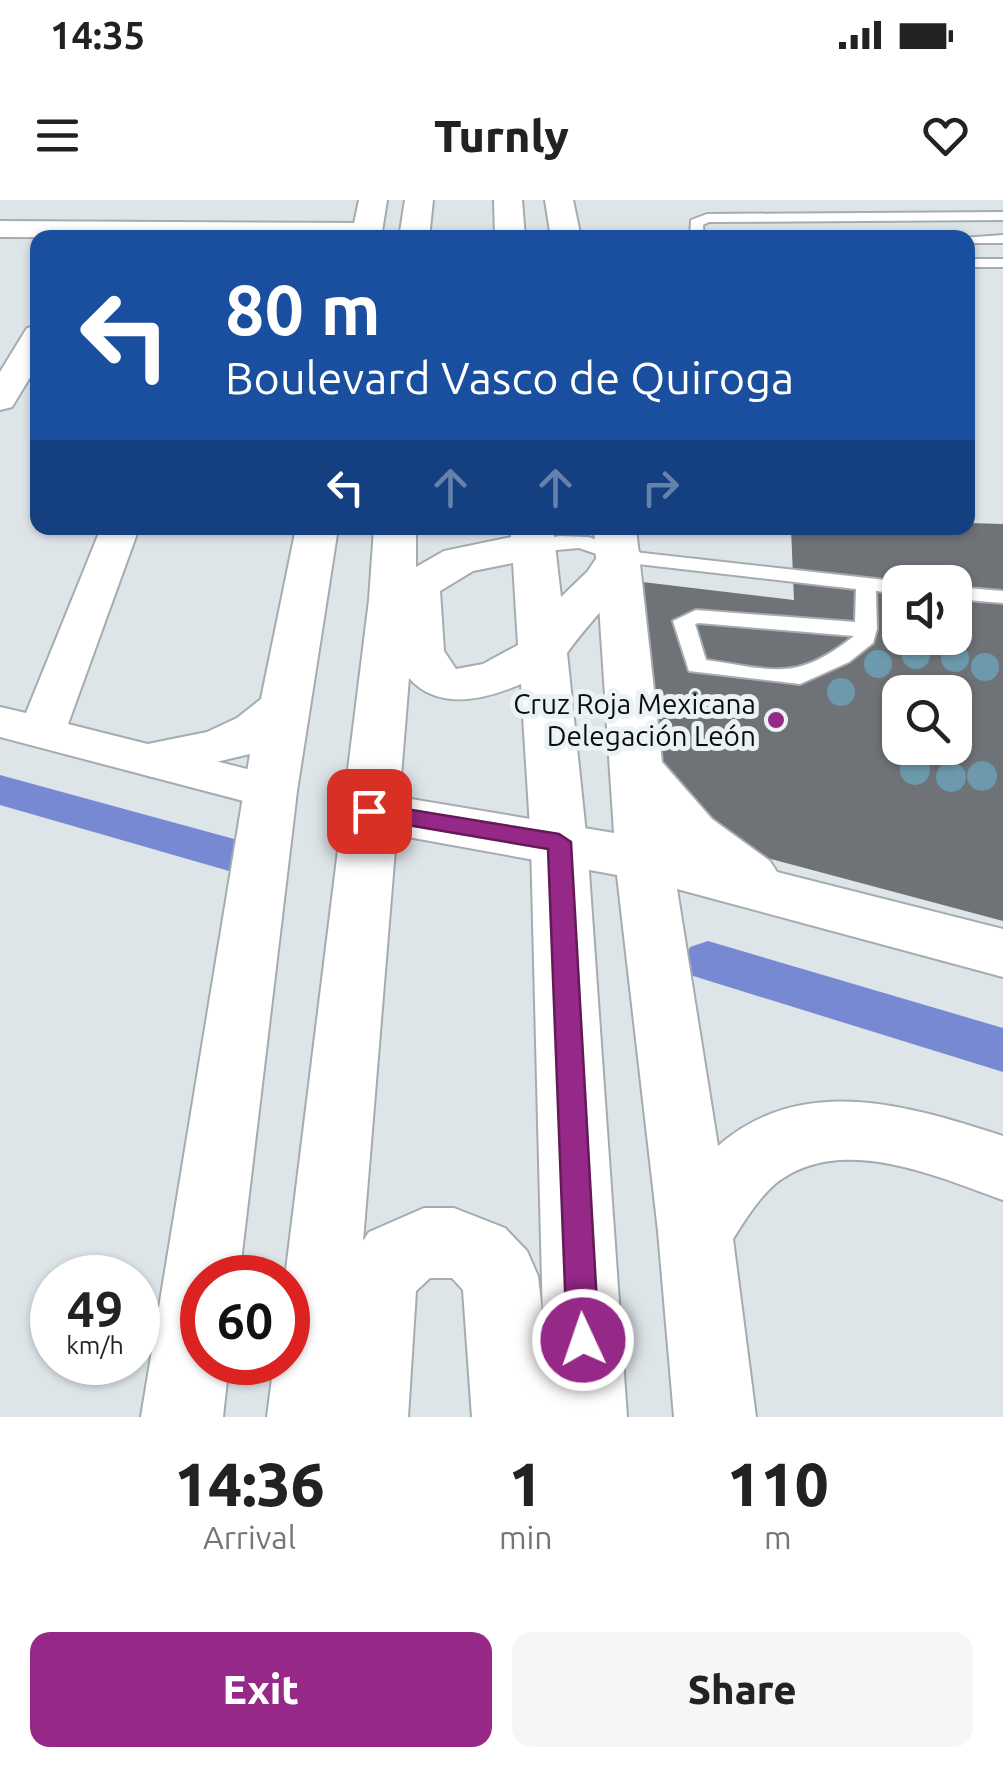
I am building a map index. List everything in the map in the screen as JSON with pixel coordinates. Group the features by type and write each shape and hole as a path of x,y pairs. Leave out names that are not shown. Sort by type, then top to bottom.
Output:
{"street":[{"path":"98,230 115,200"},
{"path":"228,230 240,200"},
{"path":"368,230 373,200"},
{"path":"415,230 419,200"},
{"path":"508,200 510,230"},
{"path":"559,200 565,230"},
{"path":"0,229 30,230"},
{"path":"6,414 30,355"},
{"path":"117,535 21,727 270,791"},
{"path":"182,1417 270,791 316,535"},
{"path":"396,535 404,592 428,670 441,681 470,684 544,650 568,616 606,582 617,542"},
{"path":"308,1417 369,811 414,535"},
{"path":"404,592 460,560 534,537 559,842 586,1417"},
{"path":"617,542 644,859 695,1231 715,1417"},
{"path":"152,759 236,742 267,724 285,705"},
{"path":"634,764 692,833 773,892"},
{"path":"369,811 644,859 1003,953"},
{"path":"695,1231 750,1161 780,1143 812,1131 852,1128 905,1137 1003,1168"},
{"path":"368,1417 379,1284 395,1258 424,1243 454,1243 479,1253 500,1276 513,1417"}],"lane":[{"path":"697,230 698,221 736,216 1003,216"},
{"path":"736,216 742,230"},
{"path":"975,238 1003,238"},
{"path":"975,263 1003,263"},
{"path":"534,537 617,542 882,586"},
{"path":"866,585 866,628 865,638 841,657 792,679 697,666 684,621 696,616 866,628"},
{"path":"972,594 1003,597"}],"building":[{"name":"Cruz Roja Mexicana Delegación León","path":"975,523 1003,524 1003,921 771,859 735,845 664,783 634,581 794,600 791,535 975,535"}],"waterway":[{"path":"0,790 229,854"},
{"path":"708,961 1003,1050"}],"place":[{"name":"Cruz Roja Mexicana Delegación León","path":"776,720"}],"route":[{"path":"369,811 559,842 583,1340"}]}
